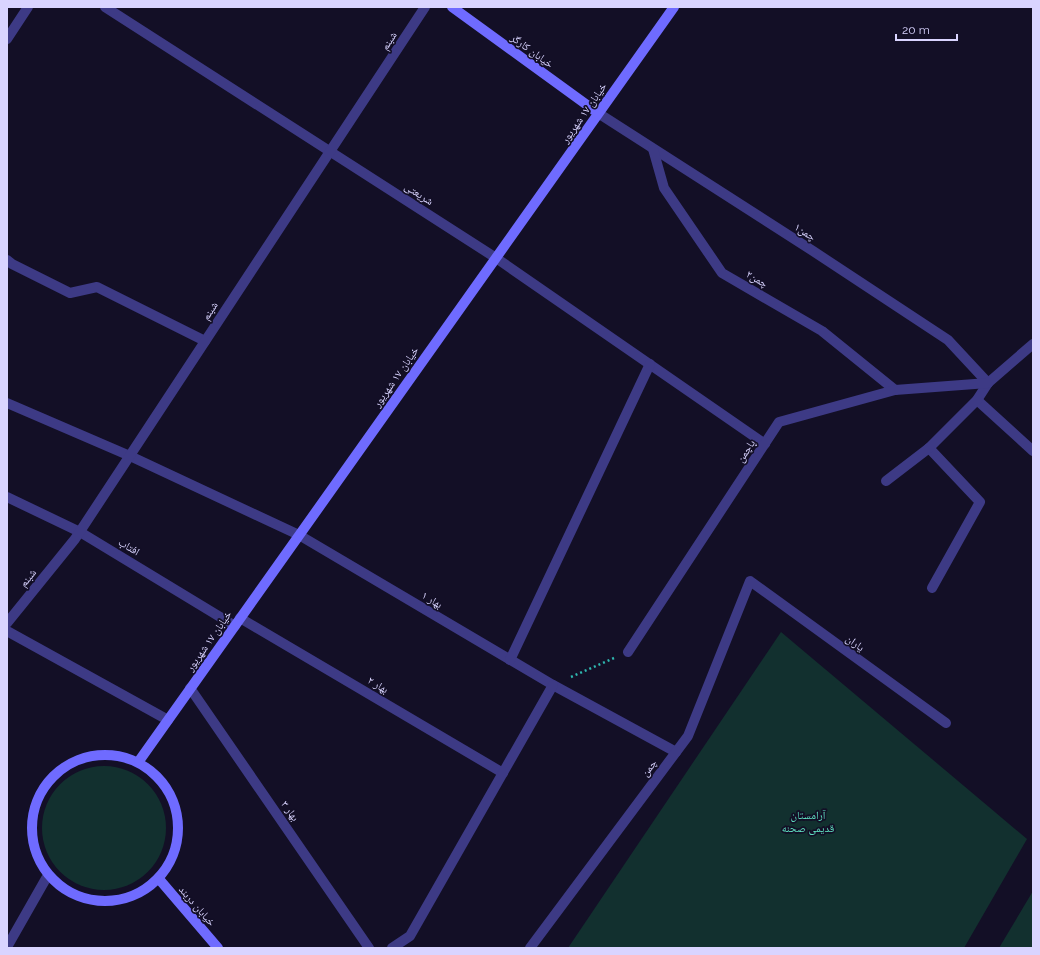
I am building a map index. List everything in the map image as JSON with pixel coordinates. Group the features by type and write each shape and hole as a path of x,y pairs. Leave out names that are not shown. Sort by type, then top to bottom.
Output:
{"street":[{"path":"7,39 28,7"},
{"name":"شریعتی","path":"106,7 496,258 765,444"},
{"name":"شبنم","path":"7,623 80,532 425,7"},
{"name":"خیابان کارگر","path":"452,7 598,114"},
{"name":"خیابان ۱۷ شهریور","path":"139,761 674,7"},
{"name":"چمن۱","path":"598,114 814,251 948,340 988,383"},
{"name":"چمن۲","path":"654,149 664,188 722,272 822,331 894,390"},
{"path":"7,260 12,264 70,293 97,287 206,341"},
{"path":"886,481 929,448 977,400 988,383 1033,344"},
{"path":"510,660 650,364"},
{"name":"پاچمن","path":"628,652 779,422 894,390 988,383"},
{"path":"977,400 1033,451"},
{"name":"بهار ۱","path":"7,403 130,456 299,535 553,685 676,752"},
{"path":"929,448 980,502 932,588"},
{"name":"افتاب","path":"7,497 80,532 238,622"},
{"name":"یاران","path":"750,582 946,723"},
{"name":"چمن","path":"530,948 688,736 750,582"},
{"name":"بهار ۲","path":"238,622 503,773"},
{"path":"7,631 168,720"},
{"path":"392,948 410,936 553,685"},
{"name":"بهار ۳","path":"190,688 369,948"},
{"path":"114,755 139,761 157,776 170,794 178,816 178,838 172,860 159,879 138,894 115,902 90,901 66,891 48,875 35,853 31,829 35,804 47,782 66,766 89,756 114,755"},
{"path":"7,947 48,875"},
{"name":"خیابان دربند","path":"159,879 218,948"}],"path":[{"path":"553,685 628,652"}],"green space":[{"name":"آرامستان قدیمی صحنه","path":"781,632 1027,839 964,948 568,948"},
{"path":"110,766 128,770 139,776 152,788 162,804 166,828 162,852 156,863 144,876 122,888 98,890 80,886 69,880 56,868 44,846 42,822 46,804 52,793 64,780 86,768"},
{"path":"1033,891 1033,948 999,948"}]}
